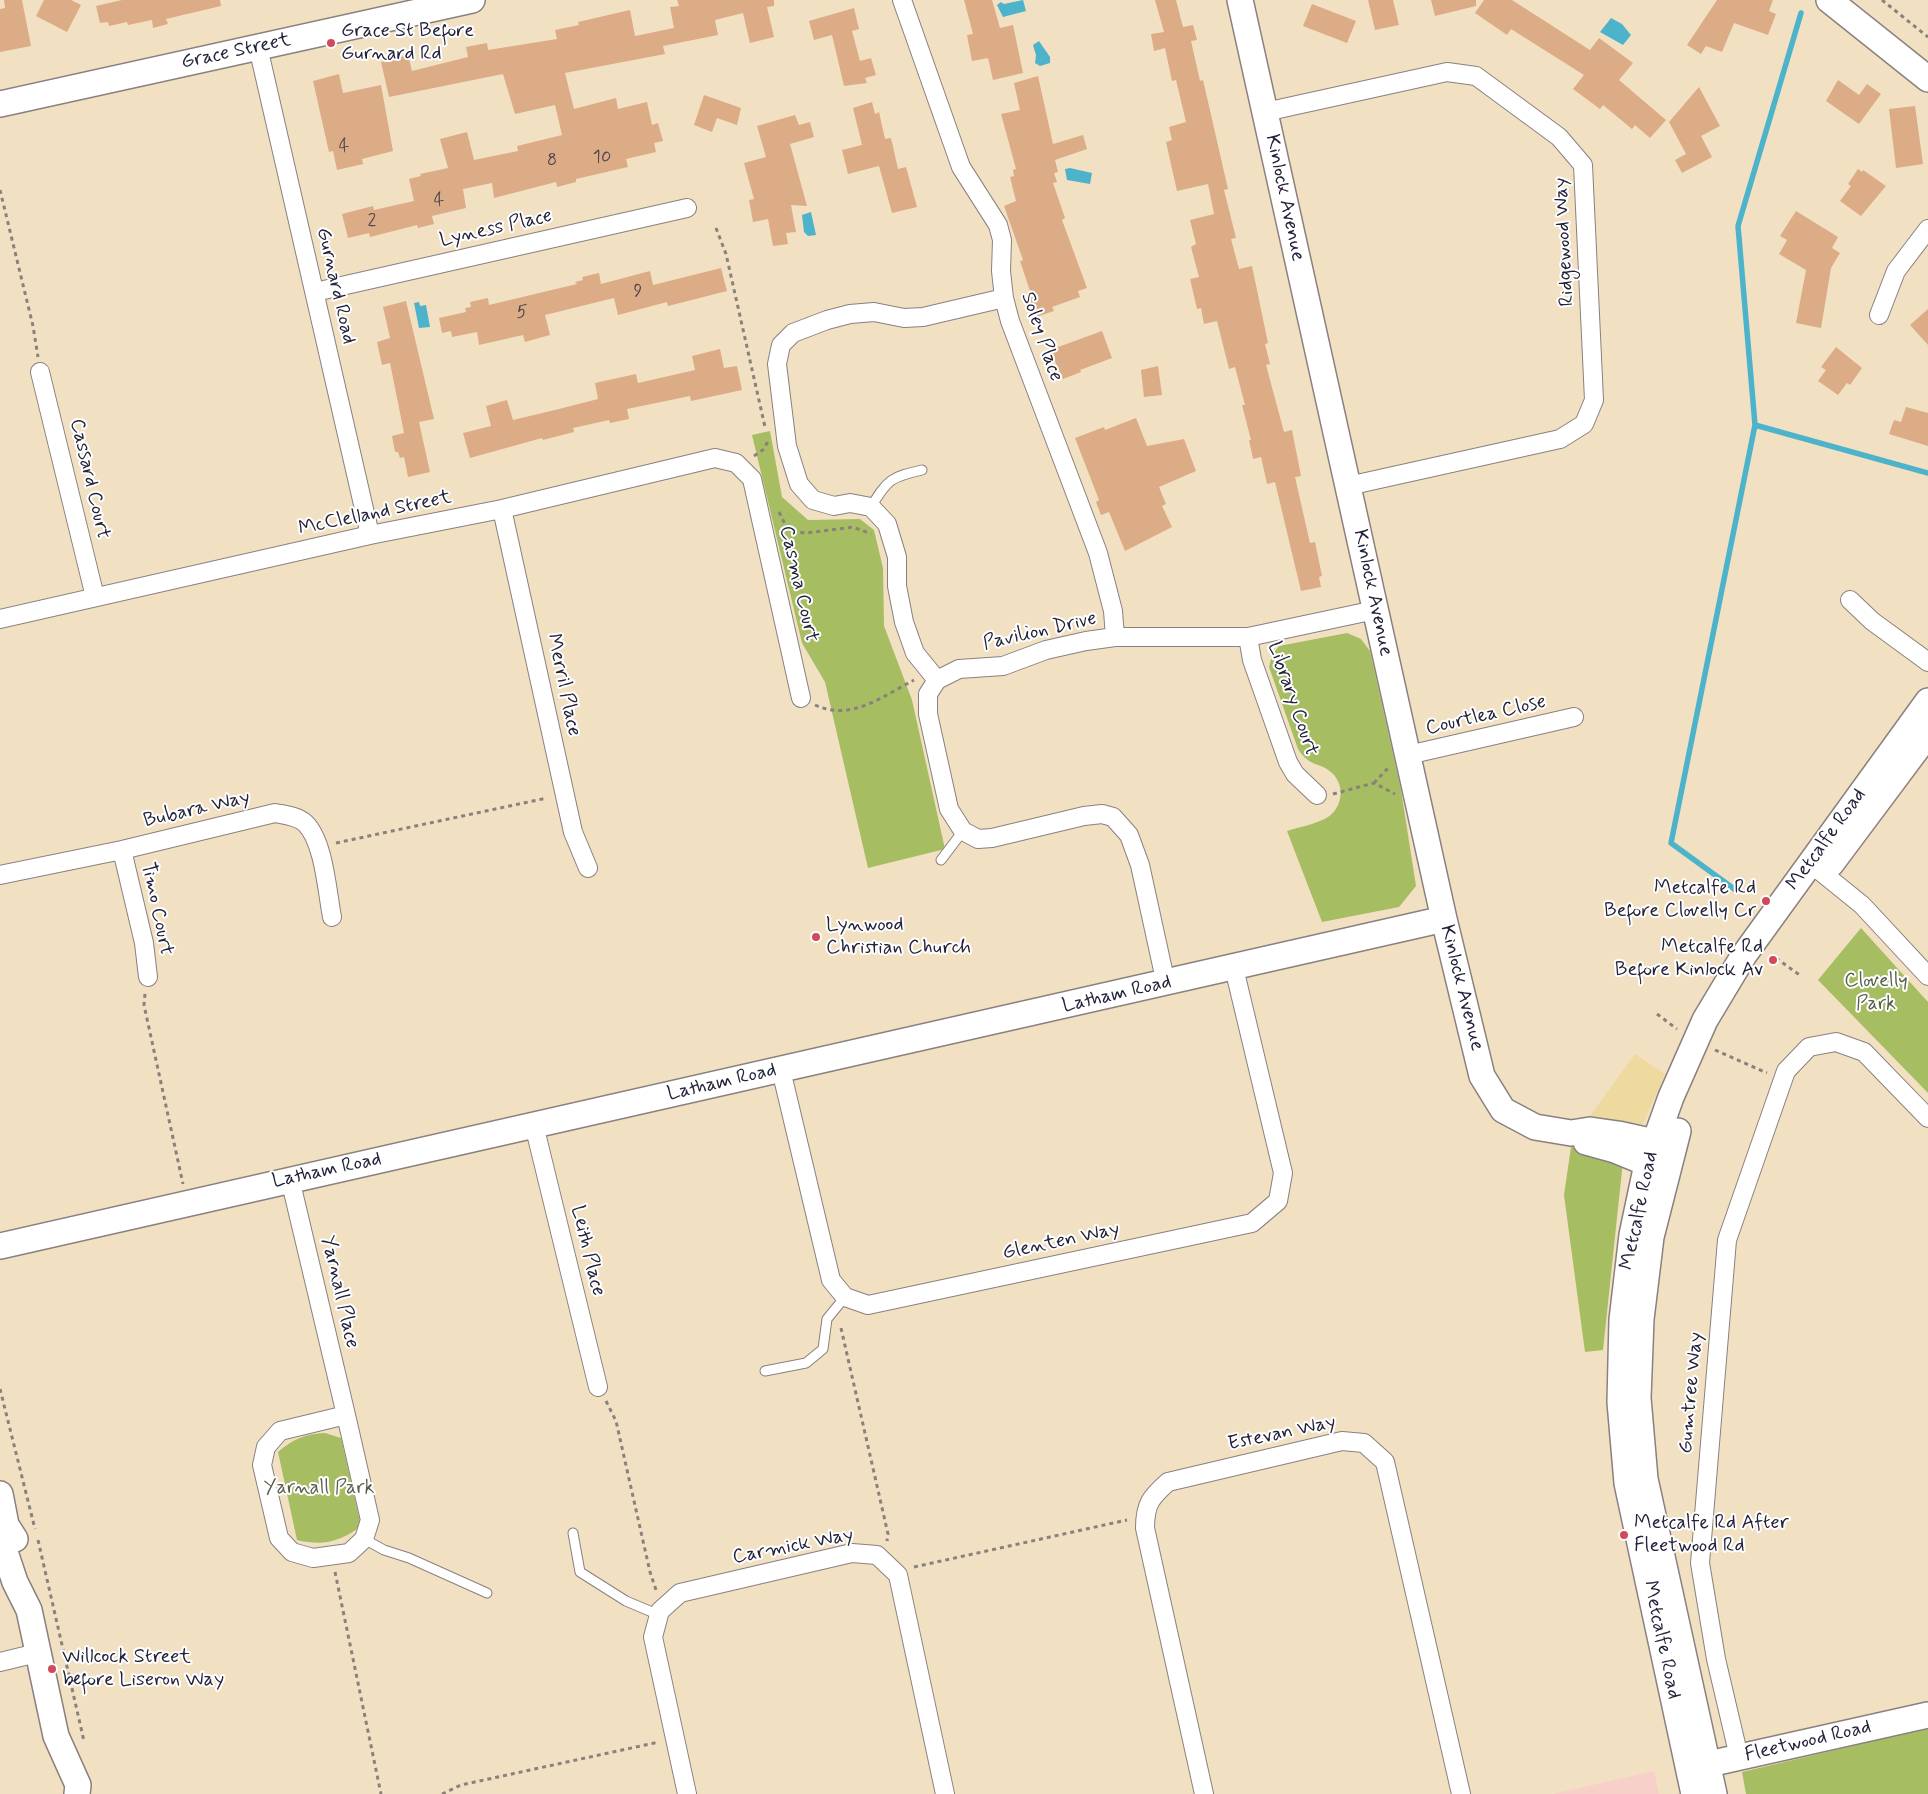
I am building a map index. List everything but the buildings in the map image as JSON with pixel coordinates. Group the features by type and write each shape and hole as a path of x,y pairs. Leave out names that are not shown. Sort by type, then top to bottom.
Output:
{"street":[{"name":"Grace Street","path":"0,104 472,0"},
{"name":"Soley Place","path":"902,0 961,167 998,226 1002,240 1001,271 1004,298 1010,321 1098,553 1113,611 1115,637"},
{"name":"Kinlock Avenue","path":"1240,0 1444,919 1482,1076 1502,1110 1535,1127 1571,1133 1585,1141 1615,1150 1660,1156"},
{"path":"1829,0 1928,79"},
{"path":"1856,0 1928,58"},
{"name":"Gurnard Road","path":"258,47 370,535"},
{"name":"Ridgewood Way","path":"1265,112 1447,72 1476,76 1559,137 1583,165 1594,400 1584,424 1560,439 1348,486"},
{"name":"Lyness Place","path":"315,292 687,208"},
{"path":"1880,315 1896,271 1928,229"},
{"path":"1004,298 917,318 904,318 874,312 850,314 827,320 793,333 781,345 777,364 787,446 800,484 813,500 834,506 850,503 871,507 887,524 897,557 897,586 904,622 915,653 937,680 928,694 928,714 950,809 963,831 978,839 992,838 1084,816 1102,814 1113,817 1129,835 1140,866 1166,984"},
{"name":"Cassard Court","path":"40,372 95,597"},
{"name":"McClelland Street","path":"0,619 52,609 95,597 370,535 502,509 715,458 736,463 747,474"},
{"name":"Casma Court","path":"747,474 801,698"},
{"name":"Merril Place","path":"502,509 573,832 588,868"},
{"path":"1850,600 1872,621 1928,662"},
{"name":"Pavilion Drive","path":"937,680 959,669 1003,666 1046,650 1115,637 1248,637 1375,610"},
{"name":"Library Court","path":"1248,637 1252,660 1288,762 1295,774 1317,796"},
{"name":"Metcalfe Road","path":"1817,868 1928,701"},
{"name":"Courtlea Close","path":"1408,755 1574,717"},
{"name":"Metcalfe Road","path":"1714,1794 1698,1767 1627,1483 1620,1402 1622,1320 1632,1235 1705,1020 1744,955 1928,734"},
{"name":"Bubara Way","path":"0,876 122,850 275,813 292,816 304,822 314,834 332,917"},
{"name":"Timo Court","path":"122,850 144,943 148,976"},
{"path":"1817,868 1862,905 1928,976"},
{"name":"Latham Road","path":"0,1246 290,1179 1166,984 1444,919"},
{"name":"Glenten Way","path":"845,1297 868,1304 1252,1223 1278,1201 1283,1173 1234,968"},
{"name":"Gumtree Way","path":"1739,1757 1716,1659 1700,1563 1727,1240 1786,1071 1808,1047 1836,1042 1864,1052 1928,1118"},
{"path":"781,1070 831,1280 845,1297"},
{"name":"Leith Place","path":"534,1125 598,1387"},
{"name":"Yarnall Place","path":"290,1179 370,1520 364,1539"},
{"path":"346,1415 280,1431 266,1447 262,1465 279,1538 292,1552 313,1558 349,1553 364,1539"},
{"name":"Estevan Way","path":"1145,1516 1150,1498 1168,1482 1342,1440 1364,1443 1386,1462 1461,1794"},
{"path":"0,1494 6,1525 3,1546 15,1582 29,1610 56,1736 78,1786 77,1794"},
{"path":"1145,1516 1145,1528 1204,1794"},
{"name":"Carmick Way","path":"663,1610 680,1593 852,1553 877,1555 898,1575"},
{"path":"898,1575 945,1794"},
{"path":"663,1610 653,1637 687,1794"},
{"path":"0,1662 37,1653"},
{"name":"Fleetwood Road","path":"1698,1767 1928,1715"},
{"path":"56,1736 52,1762 63,1794"},
{"name":"Metcalfe Road","path":"1694,1794 1698,1767"}],"lane":[{"path":"871,507 889,481 898,475 922,470"},
{"path":"941,860 963,831"},
{"path":"765,1371 806,1363 823,1349 827,1319 845,1297"},
{"path":"573,1533 580,1572 626,1601 663,1610"},
{"path":"364,1539 384,1550 409,1558 487,1593"}],"path":[{"path":"1882,0 1928,37"},
{"path":"0,190 33,326 40,372"},
{"path":"716,228 726,254 768,441 764,449 753,456 747,474"},
{"path":"801,698 825,710 857,709 872,704 914,680"},
{"path":"1317,796 1338,793 1374,783 1396,795 1400,802"},
{"path":"318,846 565,795"},
{"path":"1776,958 1801,976"},
{"path":"148,976 144,1005 188,1202"},
{"path":"845,1297 836,1312 888,1534 887,1545 877,1555"},
{"path":"598,1387 616,1421 650,1572 663,1610"},
{"path":"0,1389 48,1581 85,1746"},
{"path":"898,1575 924,1564 1145,1516"},
{"path":"332,1556 381,1794"},
{"path":"442,1794 461,1785 675,1738"}],"shaded area":[{"path":"1654,1771 1659,1794 1553,1794"}],"green space":[{"path":"770,431 782,497 808,520 860,519 874,530 883,568 884,626 912,700 945,849 868,868 825,682 802,643 752,435"},
{"path":"1347,633 1361,639 1370,651 1401,790 1416,886 1399,907 1322,922 1287,831 1324,819 1333,813 1339,802 1339,784 1332,773 1311,762 1298,749 1269,667 1272,655 1279,646"},
{"name":"Clovelly Park","path":"1861,928 1928,1002 1928,1093 1818,980"},
{"path":"1571,1147 1623,1161 1603,1350 1585,1352 1564,1195"},
{"name":"Yarnall Park","path":"325,1433 341,1438 361,1526 338,1539 315,1543 306,1542 297,1540 278,1452 300,1438"},
{"path":"1928,1728 1928,1794 1746,1794 1742,1772"}],"sand":[{"path":"1635,1054 1665,1074 1643,1124 1589,1117"}],"water":[{"path":"1023,0 1026,11 1003,17 997,5 1001,2 1004,4"},
{"path":"1611,18 1622,24 1631,35 1623,45 1600,32"},
{"path":"1039,41 1050,57 1050,63 1040,66 1035,63 1036,55 1033,45"},
{"path":"1070,168 1092,173 1090,184 1067,180 1065,169"},
{"path":"811,212 816,235 808,236 804,232 802,215"},
{"path":"419,302 420,306 426,305 430,327 419,328 414,303"}],"waterway":[{"path":"1737,891 1671,843 1755,425 1738,226 1801,13"},
{"path":"1755,425 1928,473"}],"place":[{"name":"Grace St Before Gurnard Rd","path":"331,43"},
{"name":"Metcalfe Rd Before Clovelly Cr","path":"1766,901"},
{"name":"Lynwood Christian Church","path":"816,937"},
{"name":"Metcalfe Rd Before Kinlock Av","path":"1773,960"},
{"name":"Metcalfe Rd After Fleetwood Rd","path":"1624,1535"},
{"name":"Willcock Street before Liseron Way","path":"52,1669"}]}
